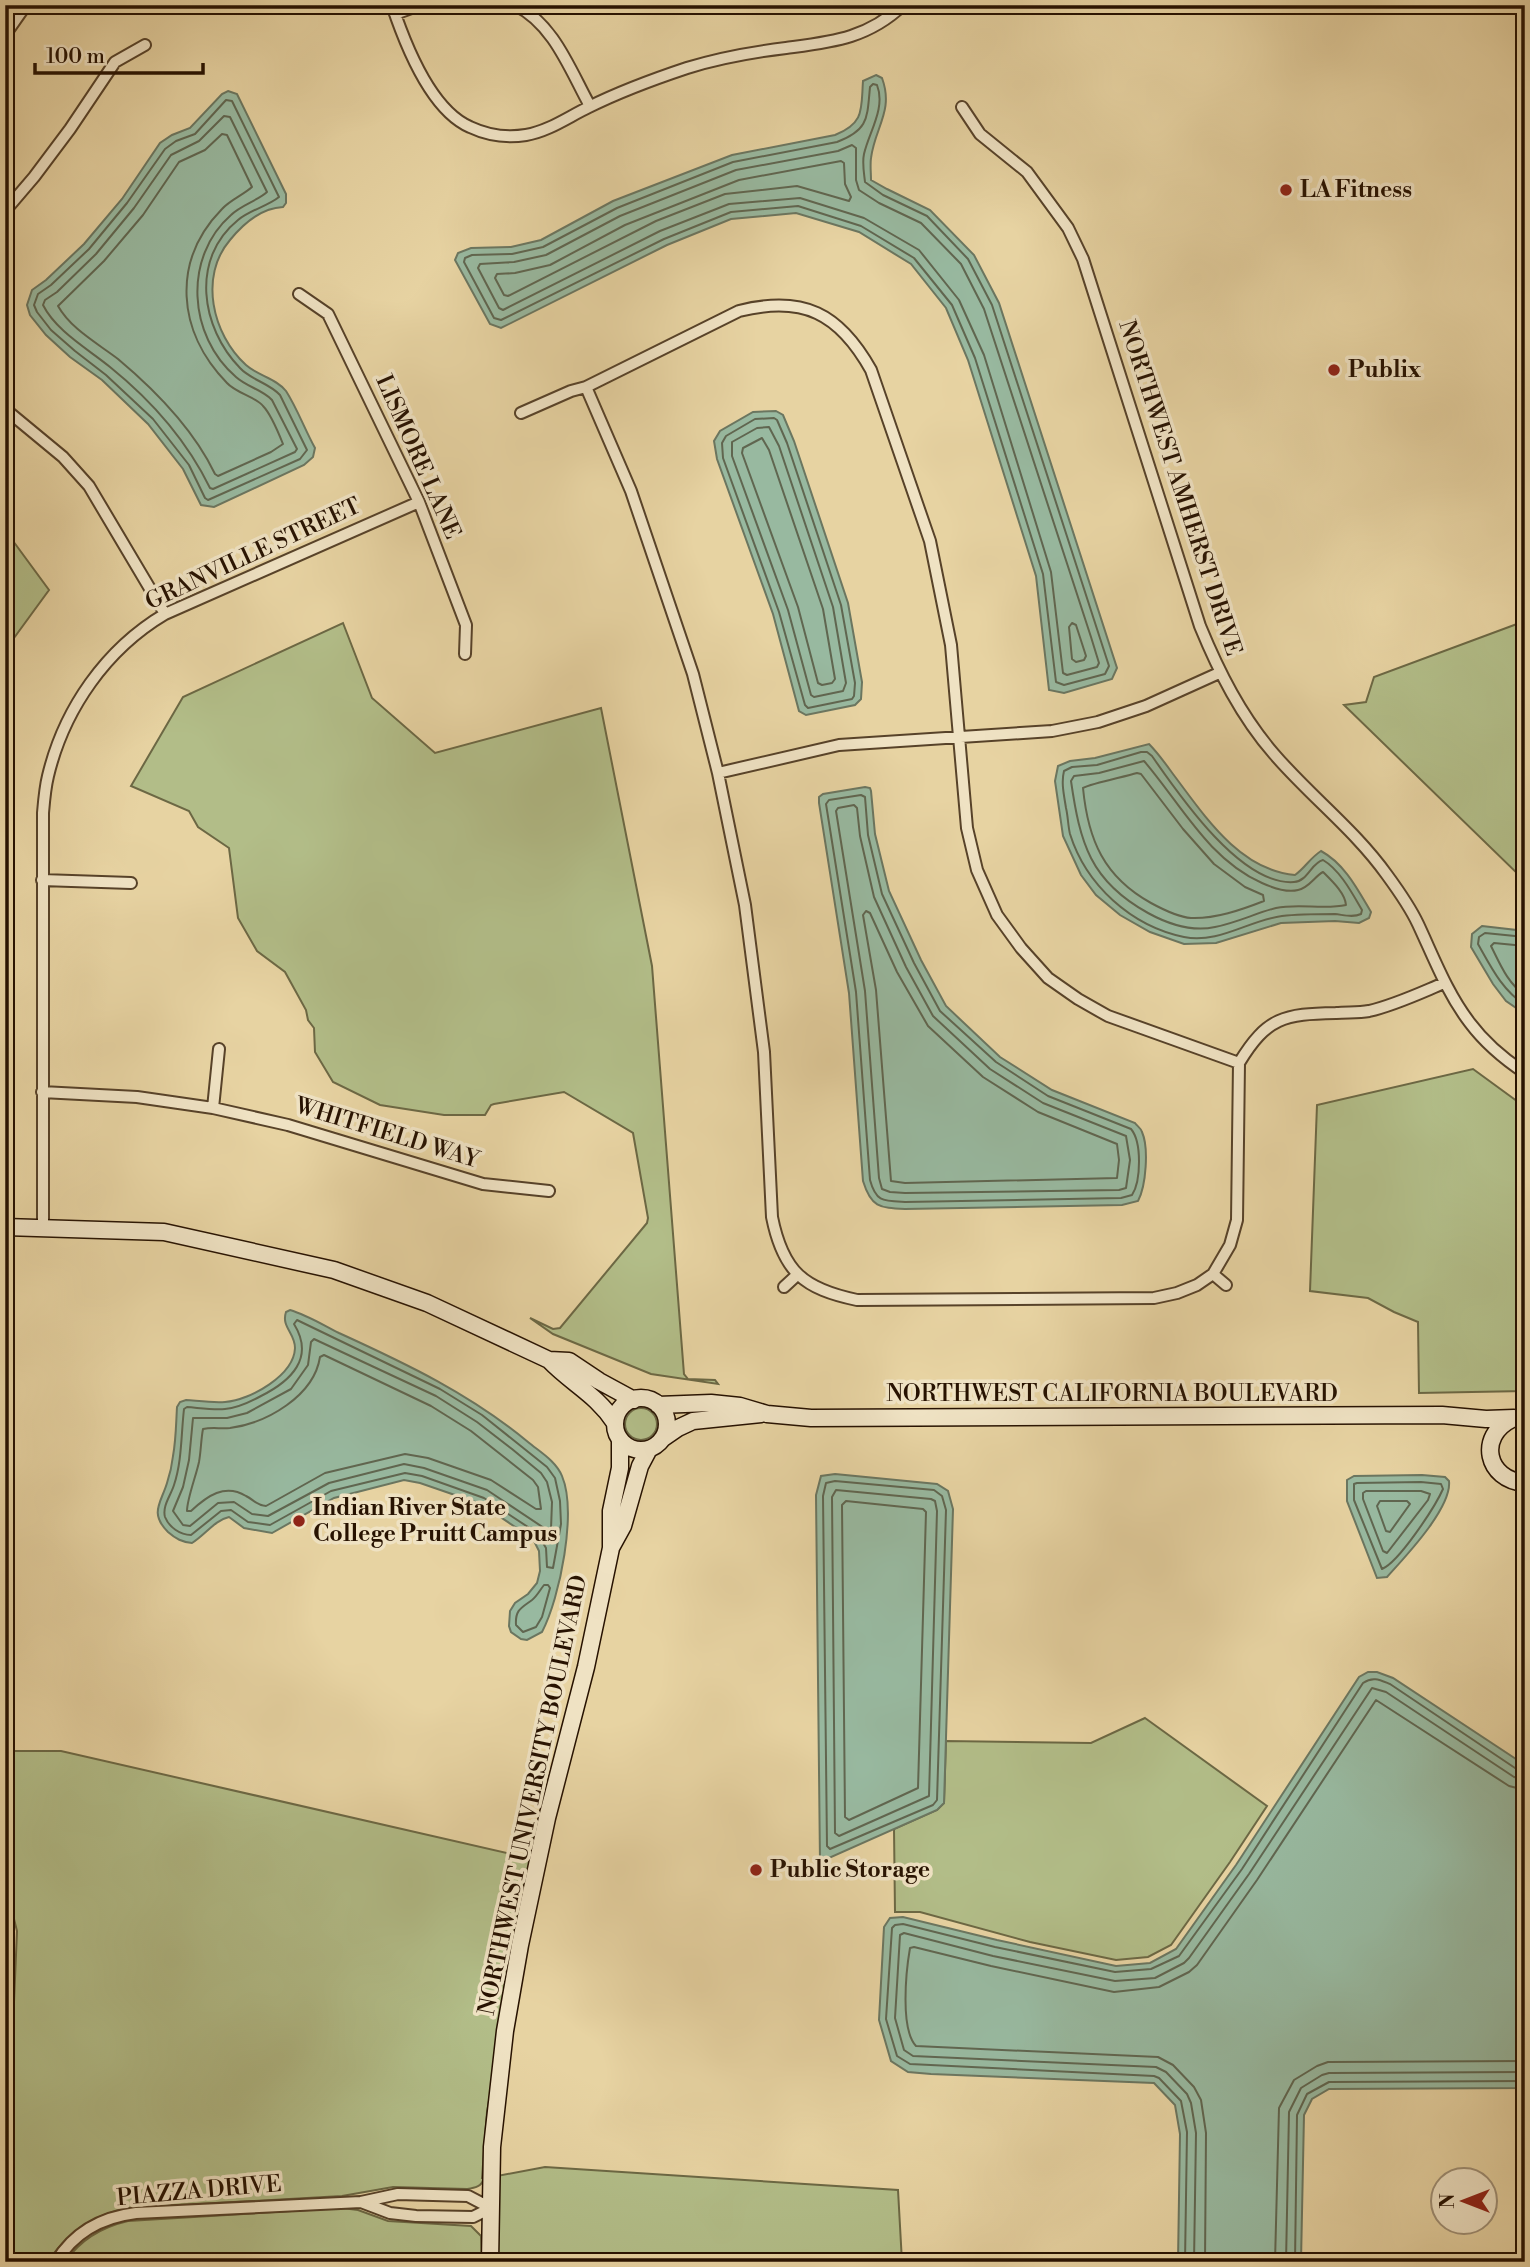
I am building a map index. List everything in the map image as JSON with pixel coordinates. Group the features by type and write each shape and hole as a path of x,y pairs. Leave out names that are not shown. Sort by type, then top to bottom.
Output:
{"street":[{"path":"5,36 26,5"},
{"path":"420,5 394,10 427,87 450,116 470,128 501,137 526,135 547,129 642,83 723,58 827,44 852,37 894,13 902,5"},
{"path":"515,5 538,20 550,36 590,106"},
{"path":"5,211 70,129 115,62 145,45"},
{"name":"NORTHWEST AMHERST DRIVE","path":"962,107 980,134 1027,172 1068,229 1083,259 1200,626 1219,673 1250,723 1274,754 1360,842 1387,874 1417,921 1444,983 1470,1024 1500,1056 1525,1073"},
{"name":"LISMORE LANE","path":"299,294 328,314 419,502 466,625 465,654"},
{"path":"521,413 586,387 739,311 764,305 792,306 824,316 844,331 858,346 872,369 930,541 951,645 967,828 977,870 998,915 1021,948 1048,978 1108,1016 1239,1063"},
{"path":"586,387 631,491 693,674 718,773 745,905 764,1052 772,1217 776,1238 786,1259 797,1275 811,1286 833,1296 870,1300 1154,1298 1197,1285 1213,1274 1230,1245 1237,1220 1239,1063 1252,1041 1272,1024 1289,1015 1365,1012 1444,983"},
{"path":"5,409 63,457 89,486 165,614"},
{"name":"GRANVILLE STREET","path":"43,1227 43,813 47,778 57,746 75,706 95,676 147,624 419,502"},
{"path":"718,773 839,745 1052,731 1098,722 1146,706 1219,673"},
{"path":"42,880 131,883"},
{"path":"213,1108 219,1049"},
{"name":"WHITFIELD WAY","path":"42,1092 137,1097 213,1108 288,1125 483,1184 550,1191"},
{"path":"5,1227 164,1232 334,1269 427,1303 549,1360 563,1375 584,1388 604,1406 618,1431 633,1449 656,1444 667,1423 658,1405 646,1399 634,1400 622,1407 617,1414 618,1431"},
{"path":"1213,1274 1226,1285"},
{"path":"784,1287 797,1275"},
{"path":"549,1360 569,1361 634,1400"},
{"name":"NORTHWEST CALIFORNIA BOULEVARD","path":"658,1405 730,1405 811,1418 1441,1415 1486,1419 1519,1418"},
{"name":"NORTHWEST CALIFORNIA BOULEVARD","path":"656,1444 678,1427 693,1421 767,1413"},
{"path":"1458,1417 1474,1426 1490,1452 1497,1471 1514,1482 1525,1483"},
{"path":"1490,1452 1496,1431 1504,1423 1519,1418"},
{"name":"NORTHWEST UNIVERSITY BOULEVARD","path":"490,2262 492,2147 505,2031 547,1818 586,1667 611,1548 611,1511 620,1468 618,1431"},
{"name":"NORTHWEST UNIVERSITY BOULEVARD","path":"611,1548 623,1526 640,1466 656,1444"},
{"name":"PIAZZA DRIVE","path":"56,2262 69,2244 85,2230 104,2220 128,2214 361,2202 398,2194 468,2196 491,2208"},
{"name":"PIAZZA DRIVE","path":"361,2202 390,2213 416,2216 473,2217 491,2208"}],"shaded area":[{"path":"5,530 49,590 5,655"},
{"path":"1525,621 1525,723 1519,726 1516,756 1525,767 1525,881 1344,705 1366,702 1374,677"},
{"path":"343,623 372,698 435,753 601,708 652,966 684,1374 688,1379 715,1380 718,1384 651,1374 553,1334 530,1318 553,1329 560,1328 647,1223 633,1133 564,1092 494,1104 485,1115 444,1115 380,1105 333,1082 315,1052 314,1028 285,972 257,951 238,918 229,848 198,827 189,811 131,786 183,697"},
{"path":"1473,1069 1525,1107 1525,1391 1419,1393 1418,1322 1368,1298 1310,1291 1317,1105"},
{"path":"641,1408 652,1413 657,1424 652,1435 641,1440 630,1435 625,1424 630,1413"},
{"path":"1145,1718 1267,1806 1171,1945 1148,1957 1116,1960 1030,1942 920,1912 895,1912 894,1829 937,1810 944,1803 946,1741 1091,1743"},
{"path":"5,1751 61,1751 520,1856 527,1853 534,1831 538,1832 487,2112 484,2178 481,2183 467,2189 393,2187 342,2196 127,2208 103,2215 82,2226 55,2251 48,2262 5,2262 5,2012 14,2002 17,1931 5,1883"},
{"path":"545,2167 898,2190 902,2262 495,2262 497,2176"},
{"path":"342,2208 358,2210 388,2221 471,2226 481,2236 482,2262 65,2262 92,2236 128,2221"}],"water":[{"path":"876,75 882,78 886,100 873,147 871,180 930,210 974,255 999,303 1117,668 1112,679 1064,693 1049,690 1036,576 968,360 946,308 911,264 859,232 796,213 731,219 667,245 501,328 490,324 455,260 458,253 471,248 511,247 541,240 613,201 732,155 835,135 857,120 863,81"},
{"path":"228,91 237,94 286,194 286,203 283,207 268,210 241,228 220,254 212,287 218,321 234,352 246,365 286,391 315,448 313,457 304,465 214,507 201,505 183,469 148,424 102,380 70,357 46,335 30,315 27,305 32,290 84,244 122,199 160,143 190,128"},
{"path":"776,411 783,415 794,441 848,603 862,682 861,699 855,705 806,715 799,711 773,614 717,459 714,441 720,431 753,412"},
{"path":"1149,744 1210,823 1240,852 1275,871 1295,875 1321,851 1330,856 1350,878 1371,912 1369,918 1359,923 1281,923 1216,943 1184,944 1150,932 1120,915 1096,895 1081,875 1063,836 1055,781 1058,766 1070,761 1095,758"},
{"path":"865,787 871,791 875,834 889,891 946,1006 1000,1057 1052,1090 1135,1123 1141,1129 1146,1167 1138,1201 1122,1205 905,1209 882,1207 869,1196 863,1181 849,993 819,803 819,797 823,794"},
{"path":"1482,926 1525,931 1525,1014 1506,1001 1471,947 1472,934"},
{"path":"290,1310 389,1356 461,1395 506,1425 556,1466 566,1492 567,1532 555,1598 542,1632 527,1640 521,1639 511,1632 509,1626 510,1611 515,1603 537,1583 540,1571 539,1551 533,1539 481,1504 420,1483 404,1480 334,1498 272,1533 244,1528 229,1517 219,1521 192,1543 176,1538 162,1525 158,1508 171,1466 177,1407 180,1402 186,1400 225,1402 247,1397 279,1376 293,1358 295,1348 285,1322 286,1312"},
{"path":"835,1474 937,1484 948,1491 953,1509 944,1803 937,1810 820,1862 816,1495 821,1476"},
{"path":"1354,1476 1445,1477 1449,1481 1443,1505 1426,1532 1387,1577 1377,1578 1347,1501 1347,1480"},
{"path":"1368,1672 1377,1672 1393,1678 1525,1765 1525,2088 1329,2089 1312,2099 1304,2115 1301,2262 1178,2262 1180,2134 1175,2105 1154,2083 908,2072 891,2061 879,2020 884,1927 890,1918 903,1917 1116,1966 1150,1963 1176,1949 1236,1865 1359,1677"}],"place":[{"name":"LA Fitness","path":"1286,190"},
{"name":"Publix","path":"1334,370"},
{"name":"Indian River State College Pruitt Campus","path":"299,1521"},
{"name":"Public Storage","path":"756,1870"}]}
